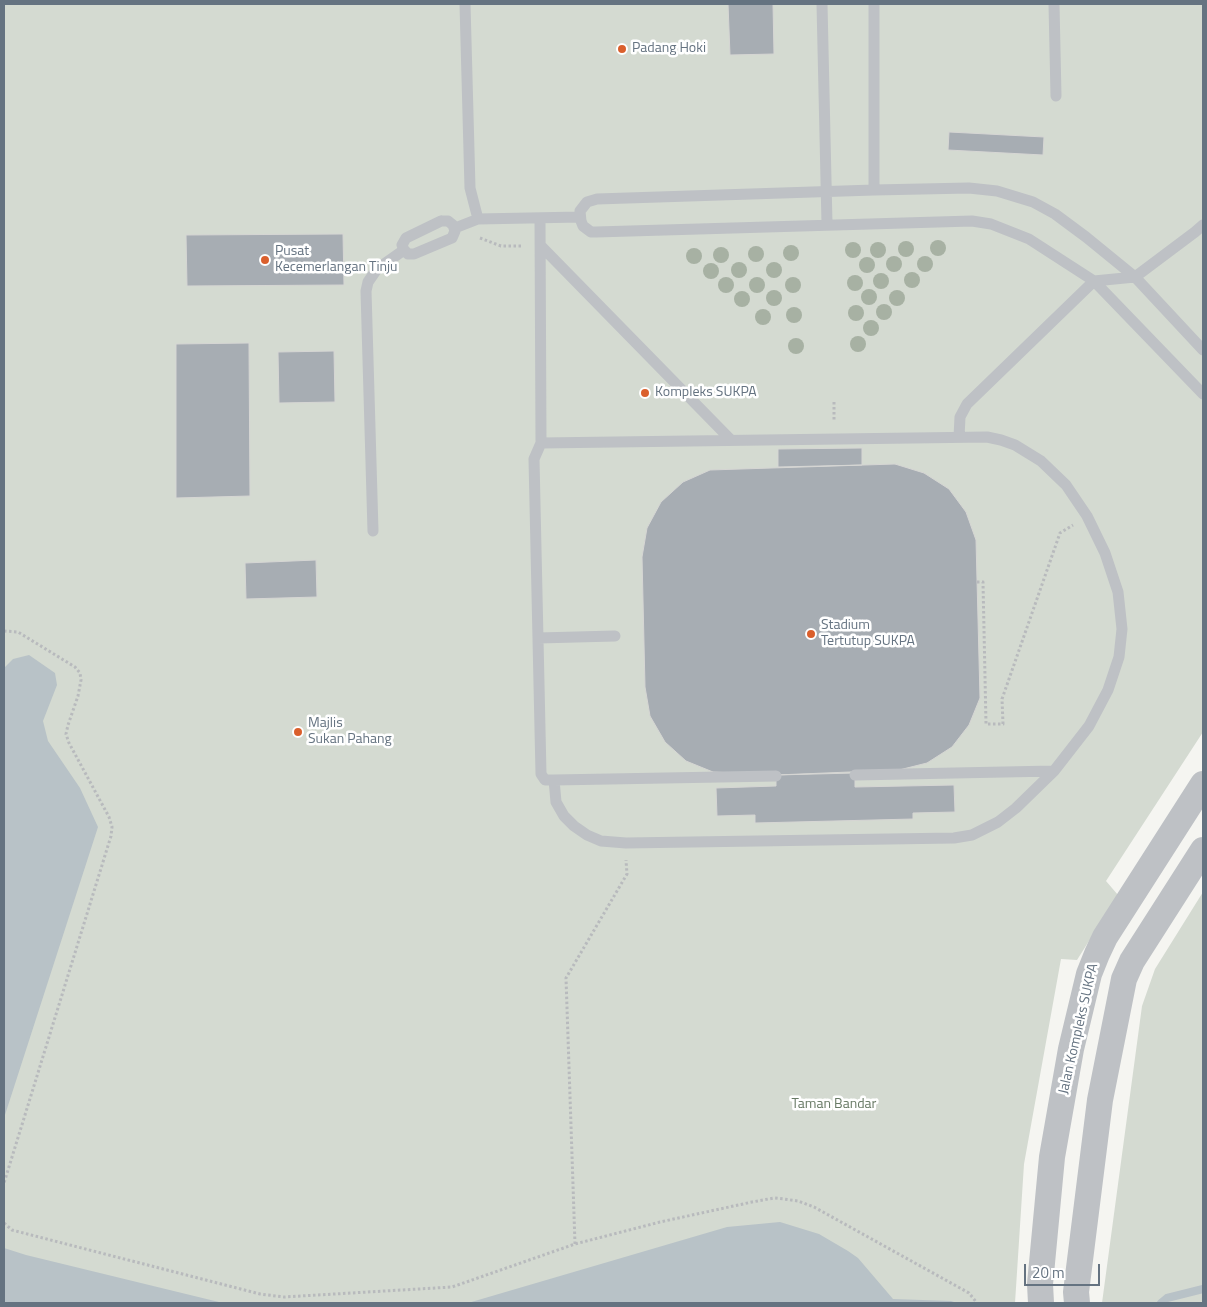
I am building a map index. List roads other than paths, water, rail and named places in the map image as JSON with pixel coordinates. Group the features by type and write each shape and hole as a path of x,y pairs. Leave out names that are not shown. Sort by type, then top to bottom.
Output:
{"street":[{"name":"Jalan Kompleks SUKPA","path":"1041,1303 1040,1284 1052,1157 1071,1049 1089,974 1105,938 1203,784"},
{"path":"1077,1303 1076,1292 1100,1100 1124,979 1132,961 1203,850"}],"lane":[{"path":"465,4 470,188 478,219"},
{"path":"822,4 827,224"},
{"path":"874,4 874,190"},
{"path":"1054,4 1056,96"},
{"path":"1203,350 1134,277 1086,237 1055,214 1032,202 996,191 969,188 597,199 586,202 580,211 583,226 591,232 972,221 991,224 1029,239 1094,281 1203,394"},
{"path":"455,228 478,219 580,217"},
{"path":"540,219 542,443 534,459 541,774 545,780 776,776"},
{"path":"448,221 455,228 455,234 449,240 414,254 408,254 402,245 406,238 438,222 448,221"},
{"path":"959,437 960,417 967,404 1094,281 1134,277 1203,224"},
{"path":"541,246 731,440"},
{"path":"373,531 366,291 368,282 377,269 404,250"},
{"path":"542,443 959,437 987,437 1001,440 1028,452 1053,472 1077,500 1105,553 1118,592 1122,629 1119,657 1108,690 1089,726 1054,771 1016,808 998,822 972,835 954,838 626,843 602,841 587,835 564,816 556,802 554,780"},
{"path":"538,638 615,636"},
{"path":"855,775 1054,771"}],"waterway":[{"path":"1161,1303 1167,1298 1203,1289"}],"place":[{"name":"Padang Hoki","path":"622,49"},
{"name":"Pusat Kecemerlangan Tinju","path":"265,260"},
{"name":"Kompleks SUKPA","path":"645,393"},
{"name":"Stadium Tertutup SUKPA","path":"811,634"},
{"name":"Majlis Sukan Pahang","path":"298,732"}],"park label":[{"name":"Taman Bandar","path":"834,1105"}]}
